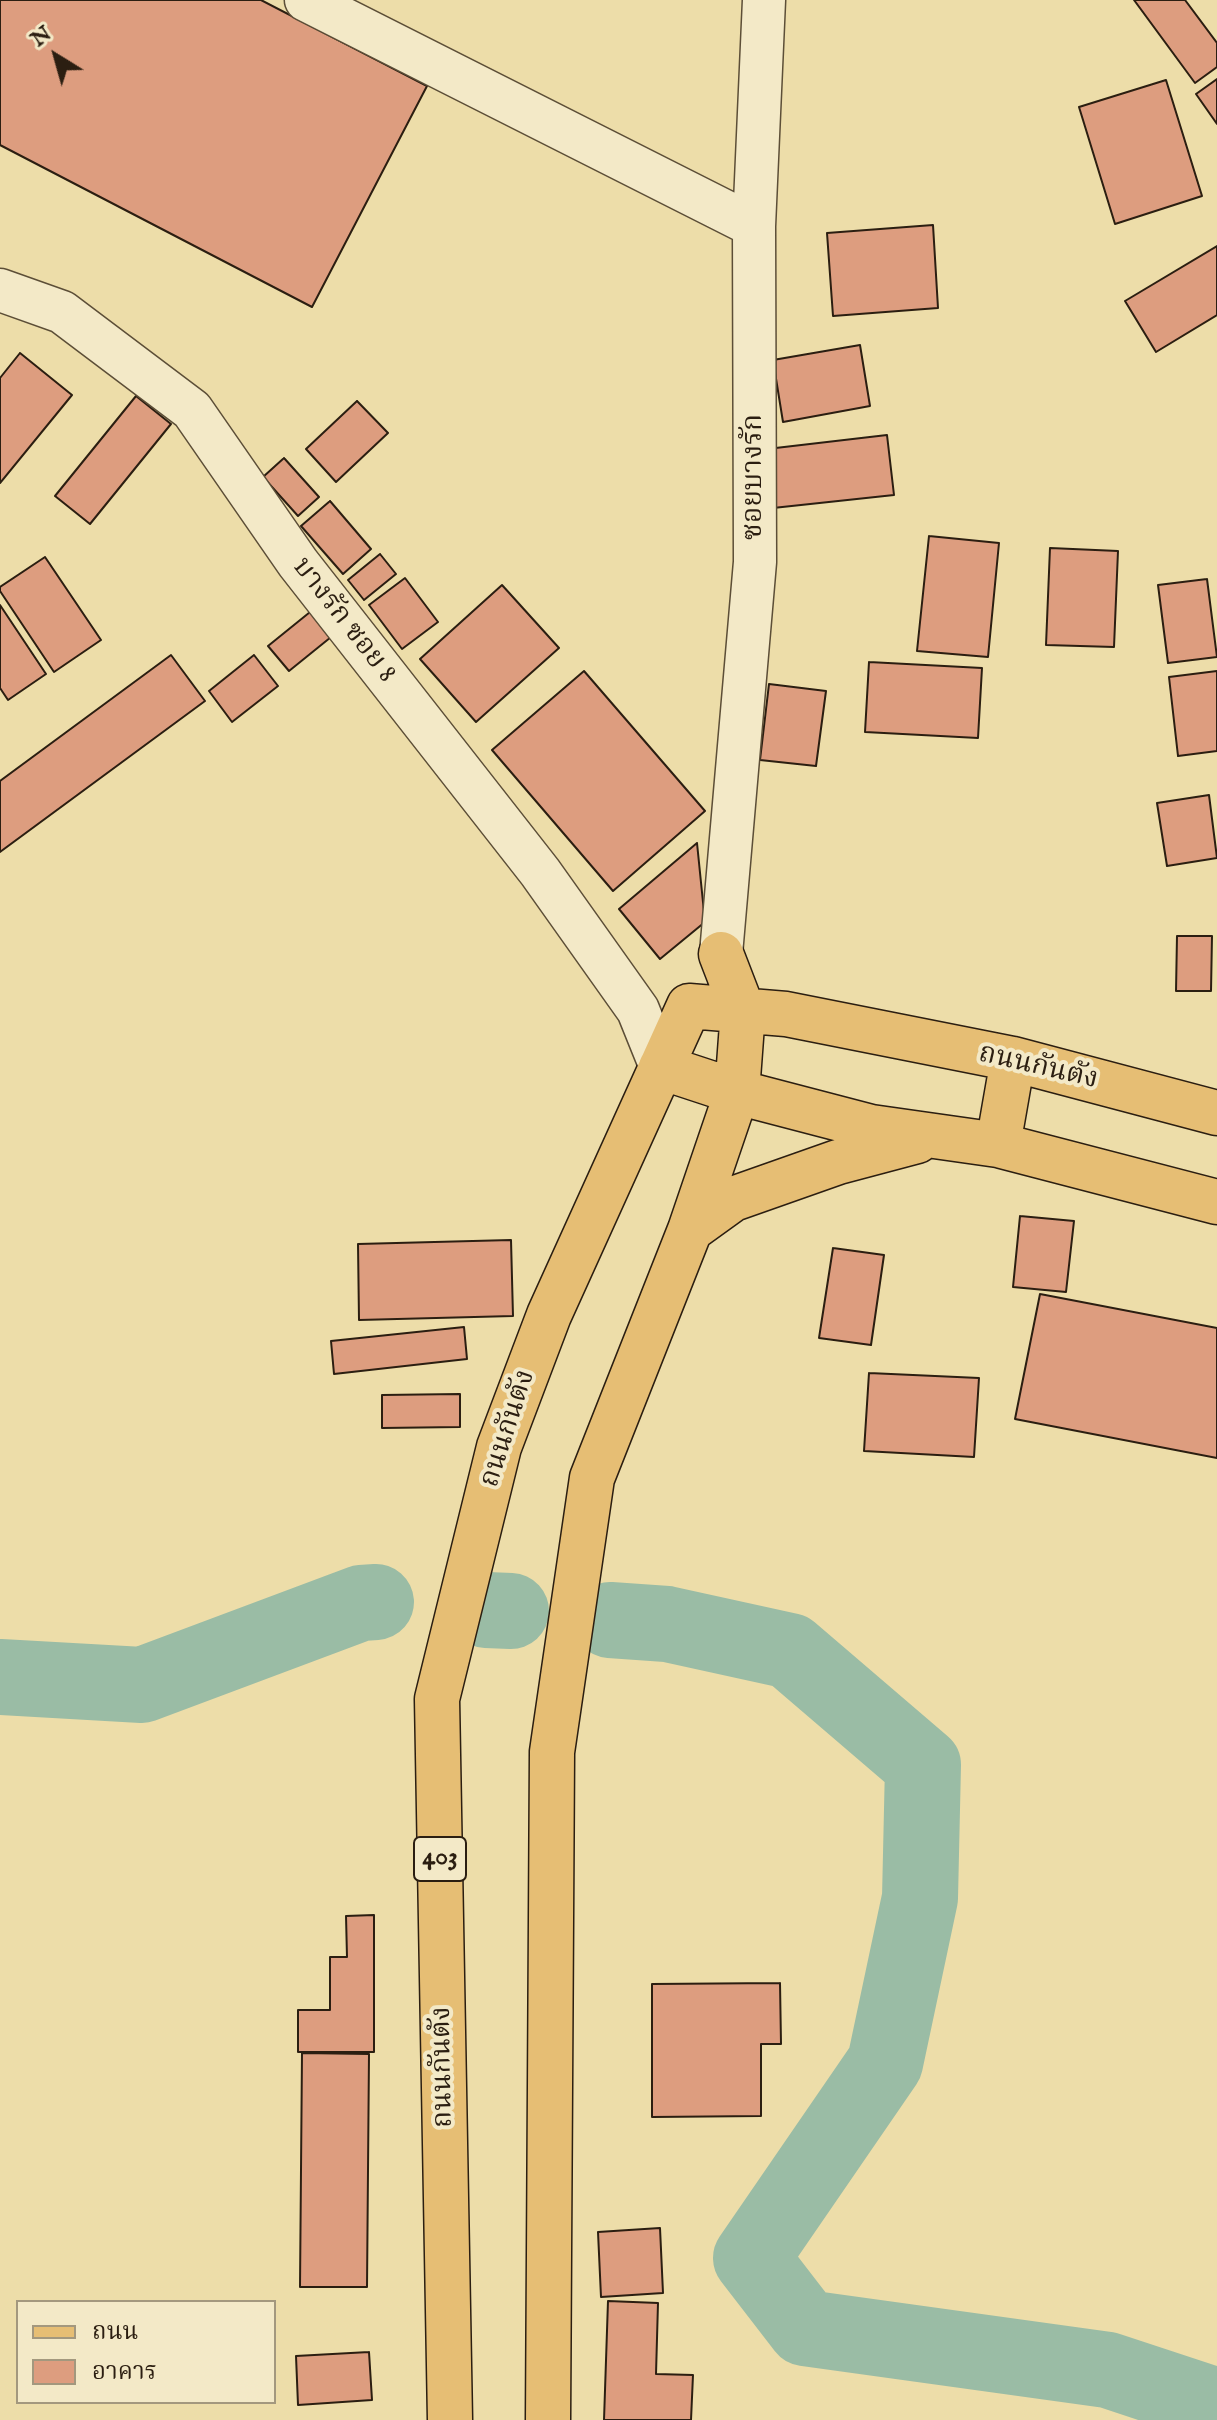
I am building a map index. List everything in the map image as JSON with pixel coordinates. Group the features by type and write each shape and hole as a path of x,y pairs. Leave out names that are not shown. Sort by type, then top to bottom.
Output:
{"main road":[{"path":"689,1006 721,954"},
{"path":"548,2420 552,1752 592,1478 690,1230 737,1092 743,1011 721,954"},
{"name":"ถนนกันตัง","path":"450,2420 437,1699 499,1447 549,1315 689,1006 786,1014 1013,1059 1217,1113"},
{"path":"998,1145 1013,1059"},
{"path":"661,1067 737,1092 871,1127 998,1145 1217,1202"},
{"path":"690,1230 733,1199 746,1194 838,1162 935,1136"}],"street":[{"path":"306,0 754,226"},
{"name":"ซอยบางรัก","path":"721,954 755,562 754,226 764,0"},
{"name":"บางรัก ซอย 8","path":"0,290 62,312 192,410 289,551 540,872 638,1010 661,1067"},
{"path":"638,1010 689,1006"}],"building":[{"path":"0,0 261,0 427,86 312,307 0,145"},
{"path":"1134,0 1185,0 1217,43 1217,67 1195,83"},
{"path":"1217,79 1217,124 1196,94"},
{"path":"1166,80 1202,196 1115,224 1079,107"},
{"path":"933,225 938,308 833,316 827,233"},
{"path":"1217,246 1217,315 1156,352 1125,301"},
{"path":"860,345 870,406 783,422 773,360"},
{"path":"20,353 72,395 0,483 0,378"},
{"path":"136,396 171,424 90,524 55,496"},
{"path":"357,401 388,433 336,482 306,449"},
{"path":"887,435 894,495 773,508 767,449"},
{"path":"284,458 319,497 298,516 263,477"},
{"path":"330,501 371,549 343,574 301,526"},
{"path":"929,536 999,543 988,657 917,651"},
{"path":"1050,548 1118,551 1114,647 1046,645"},
{"path":"380,554 396,574 364,600 348,580"},
{"path":"45,557 101,640 54,672 0,591 0,587"},
{"path":"405,578 438,622 402,649 369,605"},
{"path":"1207,579 1217,657 1168,663 1158,585"},
{"path":"502,585 559,648 476,722 420,659"},
{"path":"0,605 46,674 8,700 0,688"},
{"path":"315,608 336,633 289,671 268,646"},
{"path":"171,655 205,701 0,852 0,781"},
{"path":"254,655 278,686 232,722 209,691"},
{"path":"869,662 982,668 978,738 865,732"},
{"path":"584,671 705,811 613,891 492,750"},
{"path":"1217,671 1217,751 1178,756 1169,677"},
{"path":"769,684 826,691 816,766 760,760"},
{"path":"1209,795 1217,858 1167,866 1157,803"},
{"path":"697,843 705,922 660,959 619,909"},
{"path":"1177,936 1212,936 1211,991 1176,991"},
{"path":"1020,1216 1074,1221 1066,1292 1013,1287"},
{"path":"511,1240 513,1316 359,1320 358,1244"},
{"path":"833,1248 884,1255 871,1345 819,1338"},
{"path":"1040,1294 1217,1328 1217,1458 1015,1419"},
{"path":"464,1327 467,1359 334,1374 331,1341"},
{"path":"869,1373 979,1378 974,1457 864,1451"},
{"path":"460,1394 460,1427 382,1428 382,1395"},
{"path":"374,1915 374,2052 298,2052 298,2010 330,2010 330,1957 347,1957 346,1916"},
{"path":"780,1983 781,2044 761,2044 761,2116 652,2117 652,1984"},
{"path":"302,2053 369,2054 367,2287 300,2287"},
{"path":"660,2228 663,2293 601,2297 598,2232"},
{"path":"608,2301 658,2303 656,2374 693,2375 691,2420 604,2420"},
{"path":"369,2352 372,2400 298,2405 296,2356"}],"waterway":[{"path":"0,1677 142,1685 361,1603 376,1602"},
{"path":"486,1610 511,1611"},
{"path":"610,1620 667,1624 790,1651 923,1765 920,1898 885,2063 751,2258 805,2328 1108,2370 1217,2406"}]}
